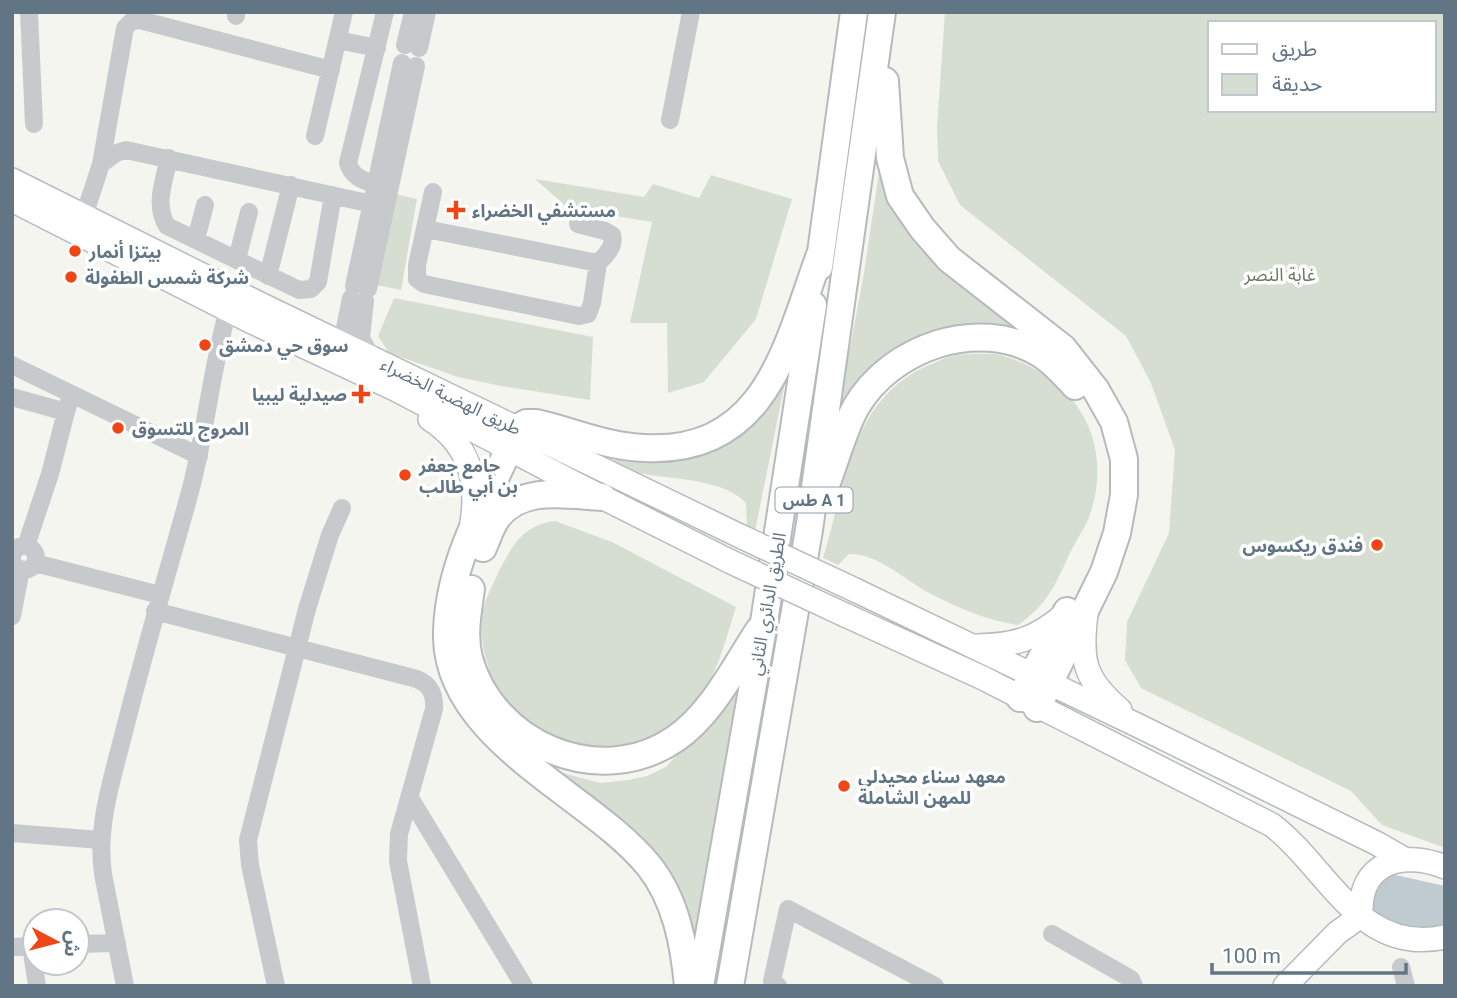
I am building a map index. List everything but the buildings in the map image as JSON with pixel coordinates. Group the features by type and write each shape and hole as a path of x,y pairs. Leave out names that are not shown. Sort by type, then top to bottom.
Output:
{"highway":[{"name":"الطريق الدائري الثاني","path":"700,986 764,622 821,252 854,12"},
{"name":"الطريق الدائري الثاني","path":"730,986 809,530 881,15"},
{"path":"881,15 890,158 900,196 922,228 949,259 1063,348 1096,390 1114,422 1124,459 1124,495 1113,546 1035,691"},
{"path":"688,986 676,919 667,894 650,868 629,843 520,759 486,724 458,682 449,657 448,623 459,565 471,532 514,439 526,423 536,423 598,441 645,448 677,447 708,439 736,422 759,400 776,373 821,252"},
{"path":"809,530 856,407 881,375 913,354 956,340 981,337 1014,343 1039,353 1061,370 1082,393 1097,421 1108,455 1109,494 1102,529 1077,611"},
{"path":"602,497 549,494 517,500 507,506 496,519 483,548 472,584 467,616 468,654 494,706 520,733 554,751 589,760 625,759 656,749 692,725 710,704 764,622"}],"main road":[{"name":"طريق الهضبة الخضراء","path":"12,180 340,353 514,439 740,536 974,646 1035,691"},
{"name":"طريق الهضبة الخضراء","path":"12,200 228,310 340,353"},
{"path":"370,367 443,427 463,452 474,488 471,532"},
{"name":"طريق الهضبة الخضراء","path":"514,439 602,497 729,561 983,678 1035,691"},
{"path":"974,646 1024,641 1077,611 1087,671 1098,690 1139,726"},
{"path":"1035,691 1139,726 1404,859"},
{"path":"1035,691 1279,831 1344,902 1366,919 1406,939 1444,940"},
{"path":"1231,804 1244,778"},
{"path":"1366,919 1360,898 1365,884 1375,871 1388,863 1404,859 1445,867"},
{"path":"1285,986 1337,933 1366,919"}],"street":[{"path":"29,12 34,124"},
{"path":"315,136 344,12"},
{"path":"376,185 358,177 351,171 348,163 385,12"},
{"path":"340,353 359,294 410,56 412,12"},
{"path":"370,367 361,338 359,294 372,204 410,56 427,12"},
{"path":"670,120 691,12"},
{"path":"83,216 101,164 125,28 132,21 141,20 331,70"},
{"path":"338,40 377,48"},
{"path":"101,164 116,153 126,150 372,204"},
{"path":"169,158 160,202 161,216 167,226 299,290 311,289 318,282 333,195"},
{"path":"268,276 292,185"},
{"path":"433,192 417,265 417,279 424,284 579,316 587,314 592,303 598,263 613,242 612,235 605,231 578,224"},
{"path":"196,239 205,205"},
{"path":"237,258 249,212"},
{"path":"426,229 598,263"},
{"path":"125,986 108,907 100,840 103,814 199,456 216,354 228,310"},
{"path":"12,365 69,403 199,456"},
{"path":"12,397 69,403"},
{"path":"12,616 21,558 50,474 69,403"},
{"path":"276,986 250,865 248,840 296,649 330,535 342,508"},
{"path":"21,558 296,649 417,679 429,687 435,699 434,709 399,834 398,861 422,986"},
{"path":"410,798 524,986"},
{"path":"12,834 100,840"},
{"path":"777,985 772,981 788,909 935,986"},
{"path":"1052,934 1131,979 1135,986"},
{"path":"91,944 117,943"},
{"path":"1401,967 1406,986"}],"green space":[{"name":"غابة النصر","path":"945,12 1445,12 1445,848 1382,825 1351,791 1141,688 1125,660 1127,622 1169,533 1175,450 1151,383 1126,336 960,205 938,161 937,127"},
{"path":"881,159 900,220 915,239 1033,335 937,341 835,428 864,273"},
{"path":"711,175 792,199 756,319 704,382 668,393 667,323 630,323 652,222 568,208 535,179 644,197 653,184 699,198"},
{"path":"395,194 417,199 401,290 376,285"},
{"path":"394,298 593,337 590,400 458,377 389,353 378,336"},
{"path":"963,354 996,354 1024,363 1048,377 1067,394 1082,414 1093,438 1097,463 1096,491 1088,520 1050,593 1037,609 1018,625 985,617 952,604 871,558 849,554 838,565 823,558 854,448 881,400 901,381 943,359"},
{"path":"787,373 755,531 747,527 746,503 720,487 639,473 604,459 668,461 714,450 742,426"},
{"path":"555,521 612,542 736,607 717,665 704,692 686,717 663,734 635,744 611,748 564,744 543,735 525,722 509,706 496,685 487,662 482,636 482,616 486,600 504,561 521,537 535,527"},
{"path":"738,688 696,946 687,908 672,880 536,762 601,783 647,776 666,767"}],"shaded area":[{"path":"1391,874 1445,886 1445,923 1425,929 1408,929 1391,924 1373,913 1370,903 1372,889"}],"place":[{"name":"مستشفي الخضراء","path":"456,210"},
{"name":"بيتزا أنمار","path":"75,251"},
{"name":"شركة شمس الطفولة","path":"71,277"},
{"name":"سوق حي دمشق","path":"205,345"},
{"name":"صيدلية ليبيا","path":"361,394"},
{"name":"المروج للتسوق","path":"118,428"},
{"name":"جامع جعفر بن أبي طالب","path":"405,475"},
{"name":"فندق ريكسوس","path":"1377,545"},
{"name":"معهد سناء محيدلي للمهن الشاملة","path":"844,786"}]}
